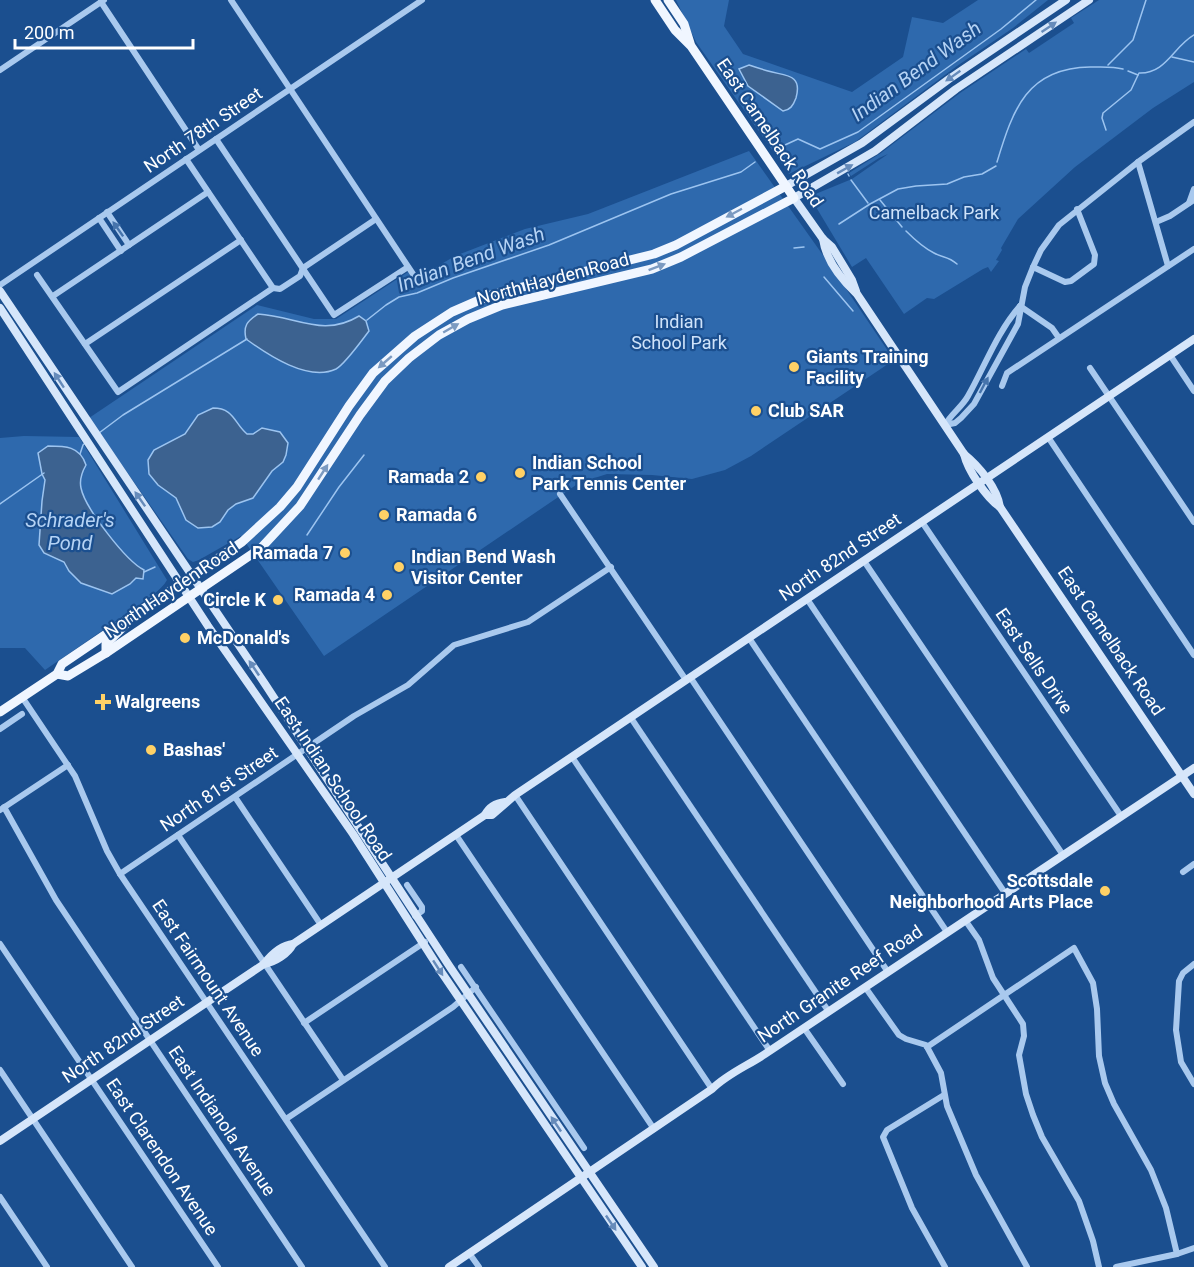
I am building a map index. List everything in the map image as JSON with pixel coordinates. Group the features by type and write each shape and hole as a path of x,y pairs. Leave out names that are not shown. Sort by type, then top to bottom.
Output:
{"main road":[{"name":"East Camelback Road","path":"655,0 675,30 691,46 823,239 825,252 846,284 857,294 964,454 967,465 983,481 993,502 1000,507 1194,794"},
{"name":"East Camelback Road","path":"668,0 684,24 691,46"},
{"name":"North Hayden Road","path":"3,710 57,674 62,664 242,542 280,507 297,487 373,373 415,336 434,323 490,295 654,254 676,245 862,143 949,79 1066,0"},
{"name":"North Hayden Road","path":"57,674 68,676 106,653 261,548 311,492 381,386 401,364 439,335 501,305 652,269 681,257 794,198 875,152 956,89 1089,0"},
{"name":"East Indian School Road","path":"0,291 201,589 353,834 415,916 426,941"},
{"name":"East Indian School Road","path":"0,308 180,584 302,752"},
{"name":"North 82nd Street","path":"0,1141 264,964 272,962 291,950 293,944 456,835 498,803 505,802 631,718 1194,339"},
{"path":"106,653 106,644 133,615"},
{"name":"North Granite Reef Road","path":"449,1267 654,1129 720,1081 770,1051 1194,768"},
{"name":"East Indian School Road","path":"387,881 581,1178 642,1267"},
{"name":"East Indian School Road","path":"464,997 575,1143 589,1173 654,1267"}],"street":[{"path":"231,0 415,277"},
{"name":"North 78th Street","path":"0,285 422,0"},
{"path":"0,70 103,1 199,150"},
{"path":"945,425 966,399 1009,318 1020,306 1033,267 1059,225 1138,162 1194,122"},
{"path":"216,139 334,315 408,267"},
{"path":"186,159 273,288"},
{"path":"1138,162 1168,266"},
{"path":"1156,222 1170,216 1191,201 1194,189"},
{"path":"53,296 208,192"},
{"path":"1033,267 1065,282 1071,281 1094,264 1095,255 1077,209"},
{"path":"107,212 129,245"},
{"path":"99,218 121,251"},
{"path":"37,274 118,392 273,288 280,289 300,276 303,268 376,219"},
{"path":"85,344 241,240"},
{"path":"1002,386 1007,373 1194,249"},
{"path":"1020,306 1052,328 1059,338"},
{"path":"1170,356 1194,391"},
{"path":"1090,368 1194,522"},
{"path":"1048,437 1194,656"},
{"path":"560,494 888,972"},
{"name":"East Sells Drive","path":"922,522 1121,816"},
{"path":"864,561 1063,855"},
{"name":"North 81st Street","path":"120,874 364,710 408,685 454,645 528,622 611,567"},
{"path":"807,599 1005,893"},
{"path":"749,638 947,932"},
{"name":"East Fairmount Avenue","path":"22,697 68,765 85,797 107,851 120,874 386,1267"},
{"name":"North Hayden Road","path":"3,710 13,720"},
{"path":"0,729 22,714"},
{"path":"631,718 829,1012"},
{"path":"572,757 770,1051"},
{"path":"2,809 68,765"},
{"path":"515,795 712,1089"},
{"path":"235,797 321,925"},
{"name":"East Indianola Avenue","path":"2,809 56,900 302,1267"},
{"path":"178,835 343,1080"},
{"path":"456,835 654,1129"},
{"path":"1183,872 1194,864"},
{"name":"East Indian School Road","path":"407,885 422,907 422,911 415,916"},
{"path":"965,920 979,940 993,978 1020,1018 1024,1029 1019,1055 1026,1094 1042,1137 1078,1200 1093,1241 1099,1267"},
{"path":"304,1023 426,941"},
{"name":"East Clarendon Avenue","path":"0,944 218,1267"},
{"path":"927,1047 1074,948 1089,974 1096,998 1097,1042 1106,1083 1114,1104 1151,1170 1166,1208 1177,1254"},
{"path":"1194,964 1183,973 1179,981 1176,1040 1181,1062 1194,1084"},
{"name":"East Indian School Road","path":"461,967 575,1143 584,1148"},
{"path":"286,1119 476,987"},
{"path":"865,987 899,1035 927,1047 941,1073 944,1095 976,1174 1027,1267"},
{"path":"804,1028 843,1084"},
{"path":"0,1070 132,1267"},
{"path":"944,1095 887,1130 884,1134 884,1141 912,1208 945,1267"},
{"path":"0,1197 47,1267"},
{"path":"1116,1267 1177,1254 1194,1248"},
{"path":"470,1253 479,1267"}],"green space":[{"path":"676,0 729,0 724,26 743,54 852,92 903,57 912,17 943,23 978,0 1048,0 1013,28 957,66 855,142 789,174 696,42"},
{"name":"Camelback Park","path":"1099,0 1194,0 1194,82 1153,108 1075,167 1018,219 1001,248 996,260 999,261 991,272 988,267 983,269 934,299 927,298 904,314 866,258 852,267 813,202 813,195 852,179 888,154 851,176 849,173 881,153 960,93 1026,49 1029,53 1074,23 1071,18"},
{"name":"Indian School Park","path":"749,151 894,360 751,456 725,470 692,479 607,474 579,483 324,656 241,536 199,560 193,562 188,559 89,418 257,305 314,319 336,319 408,272 414,280 455,256 525,229 588,214"},
{"path":"79,437 167,580 158,591 138,606 45,670 25,648 0,648 0,438"}],"water":[{"path":"749,65 786,75 794,80 797,84 796,98 788,110 783,111 748,86 739,69"},
{"path":"258,314 321,326 346,322 359,316 366,321 369,331 339,367 325,372 313,372 289,365 246,339 247,324"},
{"path":"213,408 230,413 247,434 253,434 262,428 280,432 288,443 283,462 272,471 253,498 236,504 228,510 220,522 212,527 198,528 186,520 176,498 158,485 149,474 148,460 154,450 185,434 198,415"},
{"name":"Schrader's Pond","path":"48,446 71,448 80,454 86,465 80,482 84,497 117,545 144,570 143,579 136,578 112,594 81,583 64,562 44,553 39,545 45,480 38,453"}],"waterway":[{"name":"Indian Bend Wash","path":"774,150 798,139 820,149 858,132 1001,29 1036,0"},
{"path":"1108,65 1133,40 1146,0"},
{"path":"1106,130 1102,118 1103,113 1131,90 1139,73 1148,72 1163,65 1180,46 1194,35"},
{"path":"1172,57 1194,62"},
{"path":"997,162 1009,125 1017,109 1037,84 1051,75 1069,69 1090,67 1123,69"},
{"path":"1128,71 1138,75"},
{"name":"Indian Bend Wash","path":"367,320 399,297 417,293 549,245 671,194 741,172 755,162"},
{"path":"839,224 898,189 947,184 964,177 982,174 996,166"},
{"path":"851,180 868,203"},
{"path":"880,200 902,227"},
{"path":"906,231 927,249 957,264"},
{"path":"794,248 804,247"},
{"path":"824,277 853,311"},
{"name":"Indian Bend Wash","path":"99,433 123,415 247,339"},
{"name":"Indian Bend Wash","path":"80,454 85,443"},
{"path":"307,535 364,455"},
{"name":"Indian Bend Wash","path":"0,504 44,473"},
{"path":"144,572 155,567"}],"place":[{"name":"Giants Training Facility","path":"794,367"},
{"name":"Club SAR","path":"756,411"},
{"name":"Indian School Park Tennis Center","path":"520,473"},
{"name":"Ramada 2","path":"481,477"},
{"name":"Ramada 6","path":"384,515"},
{"name":"Ramada 7","path":"345,553"},
{"name":"Indian Bend Wash Visitor Center","path":"399,567"},
{"name":"Ramada 4","path":"387,595"},
{"name":"Circle K","path":"278,600"},
{"name":"McDonald's","path":"185,638"},
{"name":"Walgreens","path":"103,702"},
{"name":"Bashas'","path":"151,750"},
{"name":"Scottsdale Neighborhood Arts Place","path":"1105,891"}]}
